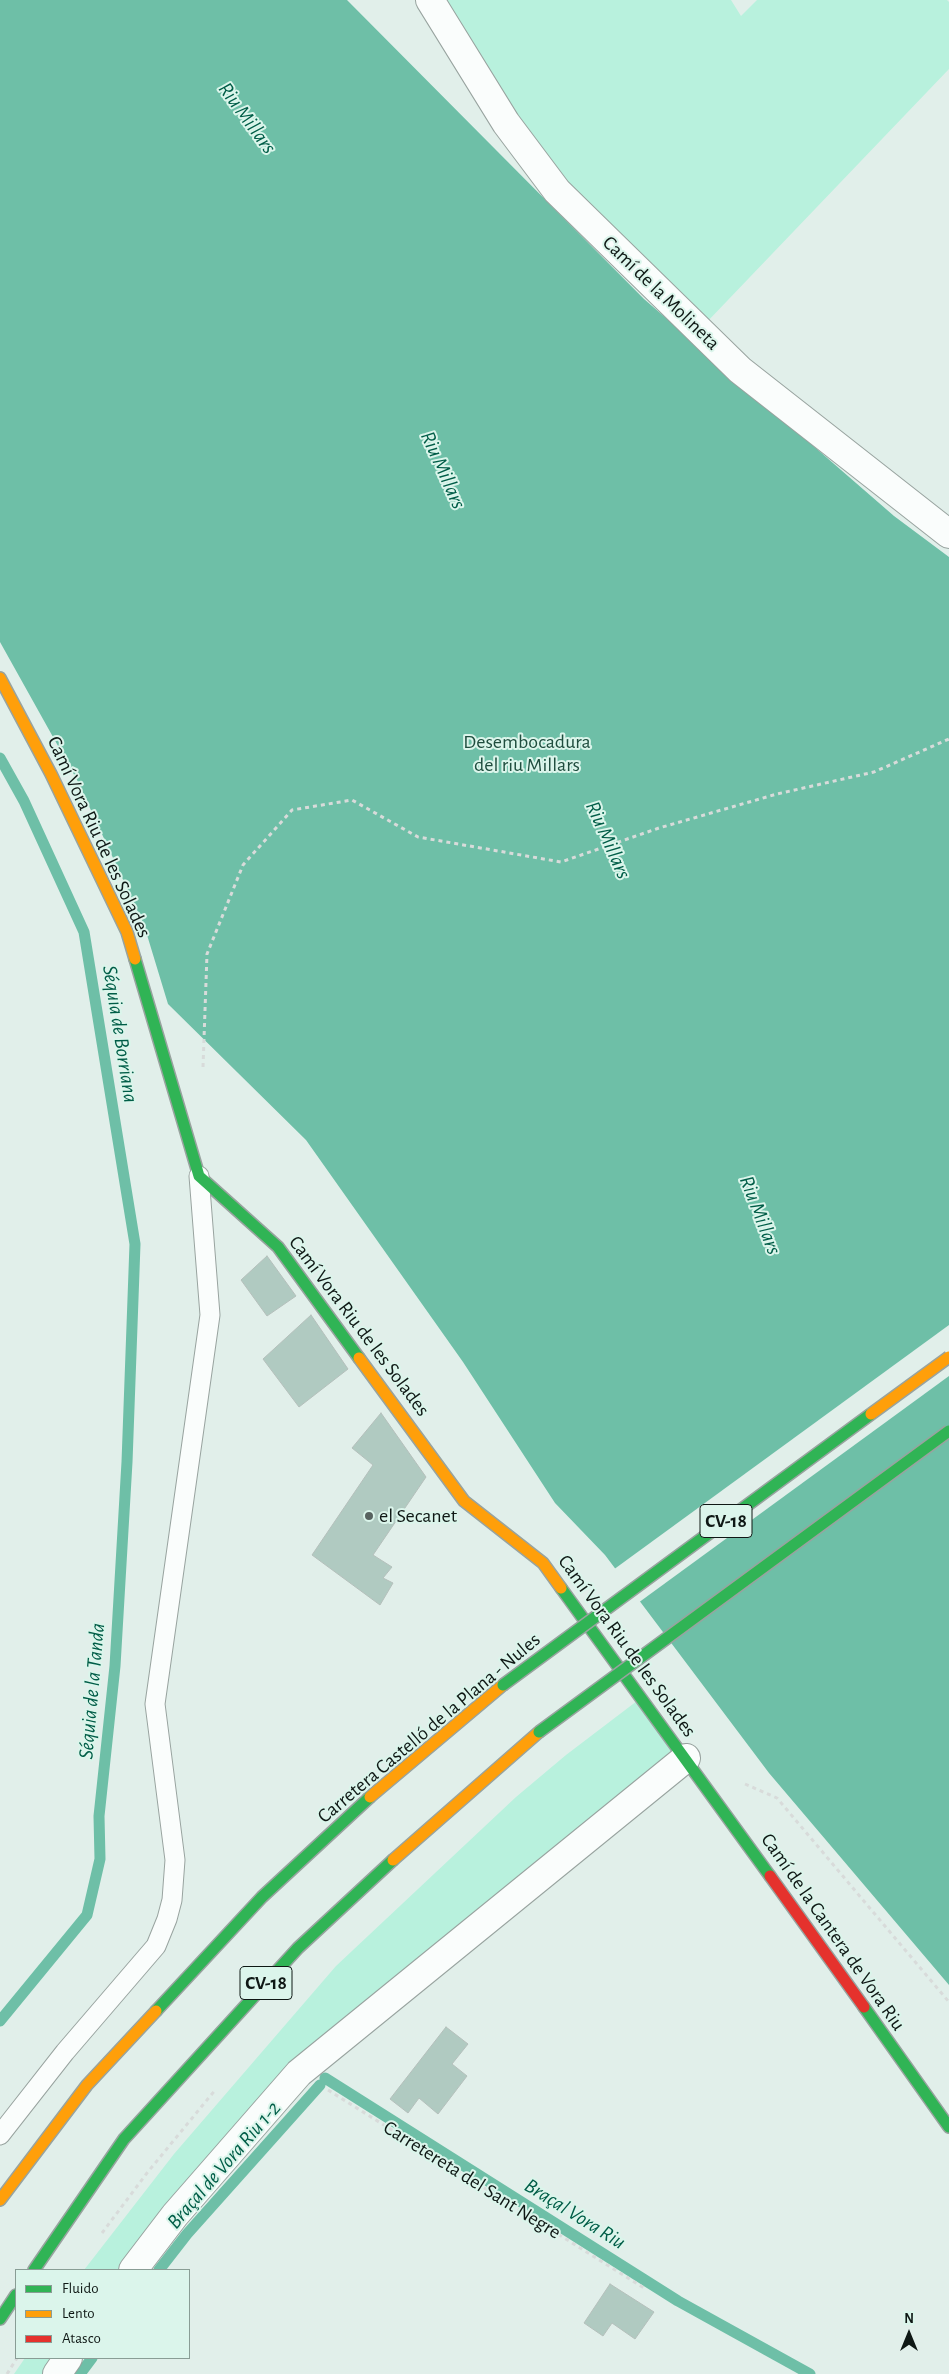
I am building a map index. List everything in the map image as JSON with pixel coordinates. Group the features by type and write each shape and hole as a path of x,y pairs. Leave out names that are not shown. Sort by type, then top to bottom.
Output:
{"main road":[{"name":"Camí Vora Riu de les Solades","path":"0,678 51,774 127,932 199,1176 278,1247 464,1501 543,1563 686,1758"},
{"name":"Carretera Castelló de la Plana - Nules","path":"0,2200 86,2085 262,1897 370,1797 503,1686 949,1357"},
{"name":"CV-18","path":"35,2269 124,2139 298,1948 418,1837 539,1732 949,1431"},
{"name":"Camí de la Cantera de Vora Riu","path":"686,1758 949,2127"},
{"path":"0,2319 15,2297"}],"street":[{"name":"Camí de la Molineta","path":"430,0 506,123 557,191 740,370 949,534"},
{"path":"134,2269 175,2215 299,2073 686,1758"},
{"path":"57,2374 67,2359"}],"lane":[{"path":"0,2135 65,2052 156,1946 167,1919 172,1900 175,1860 155,1704 210,1314 199,1176"}],"path":[{"path":"202,1074 208,954 243,865 292,810 352,800 418,837 561,862 659,828 777,794 874,772 949,739"},
{"path":"740,1782 777,1798 949,2002"},
{"name":"Carretereta del Sant Negre","path":"299,2073 644,2288"},
{"path":"97,2240 147,2173 221,2083"},
{"path":"7,2374 16,2359"}],"shaded area":[{"path":"442,0 731,0 741,16 757,0 947,0 949,2 949,69 705,324 564,188"},
{"path":"637,1701 677,1756 308,2058 124,2269 85,2269 174,2154 336,1966 516,1797 566,1755"},
{"path":"24,2359 60,2359 50,2374 14,2374"}],"water":[{"name":"Riu Millars","path":"0,0 347,0 644,299 894,516 949,557 949,1985 769,1773 605,1555 555,1503 463,1362 306,1140 168,1004 144,925 77,780 0,642"}],"pier":[{"path":"949,1325 949,1376 638,1603 613,1570"}],"building":[{"path":"267,1256 296,1296 267,1316 241,1280"},
{"path":"311,1315 348,1369 299,1407 263,1359"},
{"name":"el Secanet","path":"381,1413 426,1477 373,1555 392,1567 383,1578 393,1583 380,1605 312,1555 373,1465 352,1448"},
{"path":"446,2027 468,2044 452,2064 467,2076 438,2114 419,2098 408,2113 390,2099"},
{"path":"610,2284 654,2312 635,2339 612,2323 603,2336 584,2323"}],"waterway":[{"name":"Séquia de la Tanda","path":"0,758 24,801 84,932 135,1244 127,1462 115,1666 99,1816 100,1859 87,1915 0,2021"},
{"name":"Braçal Vora Riu","path":"325,2078 678,2301 810,2374"},
{"name":"Braçal de Vora Riu 1-2","path":"160,2269 187,2234 320,2085"},
{"name":"Braçal de Vora Riu 1-2","path":"80,2374 91,2359"}],"traffic: fast":[{"path":"135,959 199,1176 278,1247 359,1358"},
{"path":"503,1685 871,1414"},
{"path":"539,1732 949,1431"},
{"path":"561,1588 770,1876"},
{"path":"156,2011 262,1897 370,1797"},
{"path":"35,2269 124,2139 298,1948 393,1860"},
{"path":"864,2007 949,2127"},
{"path":"0,2319 15,2296"}],"traffic: slow":[{"path":"0,678 51,774 127,932 135,959"},
{"path":"871,1414 949,1357"},
{"path":"359,1358 464,1501 543,1563 561,1588"},
{"path":"370,1797 503,1685"},
{"path":"393,1860 539,1732"},
{"path":"0,2200 87,2085 156,2011"}],"traffic: jam":[{"path":"770,1876 864,2007"}],"place":[{"name":"el Secanet","path":"369,1516"}],"park label":[{"name":"Desembocadura del riu Millars","path":"527,754"}],"water label":[{"name":"Séquia de Borriana","path":"120,1034"}]}
